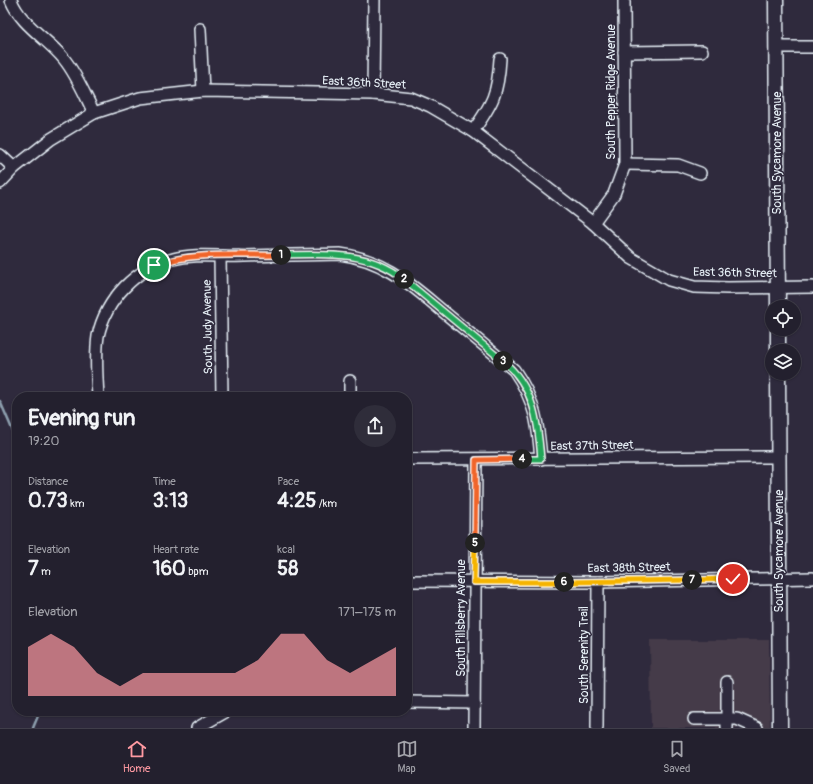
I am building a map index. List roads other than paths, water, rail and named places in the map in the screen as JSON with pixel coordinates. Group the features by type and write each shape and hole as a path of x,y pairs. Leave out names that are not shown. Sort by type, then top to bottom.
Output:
{"main road":[{"name":"South Sycamore Avenue","path":"776,0 778,300"},
{"name":"South Sycamore Avenue","path":"778,380 780,728"}],"street":[{"path":"11,0 23,20 63,58 72,69 94,113"},
{"path":"373,94 374,0"},
{"name":"South Pepper Ridge Avenue","path":"593,223 614,194 625,164 624,0"},
{"path":"200,29 202,91"},
{"path":"776,47 813,47"},
{"path":"624,52 702,52"},
{"path":"473,131 488,111 494,98 498,85 500,59"},
{"name":"East 36th Street","path":"0,183 14,168 51,139 94,113 140,98 202,91 373,94 411,98 430,106 473,131 593,223 631,258 669,280 694,287 813,287"},
{"path":"0,155 14,168"},
{"path":"625,164 678,165 700,173"},
{"path":"98,392 98,336 106,313 118,294 135,277 154,265 174,258 202,256 220,257 340,254 367,259 399,276 514,370 526,387 534,406 539,429 541,459"},
{"name":"South Judy Avenue","path":"220,257 222,392"},
{"path":"350,381 350,392"},
{"name":"East 37th Street","path":"412,459 476,460 778,457"},
{"name":"South Pillsberry Avenue","path":"474,728 476,460"},
{"name":"East 38th Street","path":"412,581 598,582 813,578"},
{"name":"South Serenity Trail","path":"597,728 598,582"},
{"path":"727,682 727,724"},
{"path":"412,702 474,703"},
{"path":"197,728 218,716"},
{"path":"694,719 727,724 744,720 757,728"}],"waterway":[{"path":"0,401 12,429"},
{"path":"33,728 38,716"}]}
